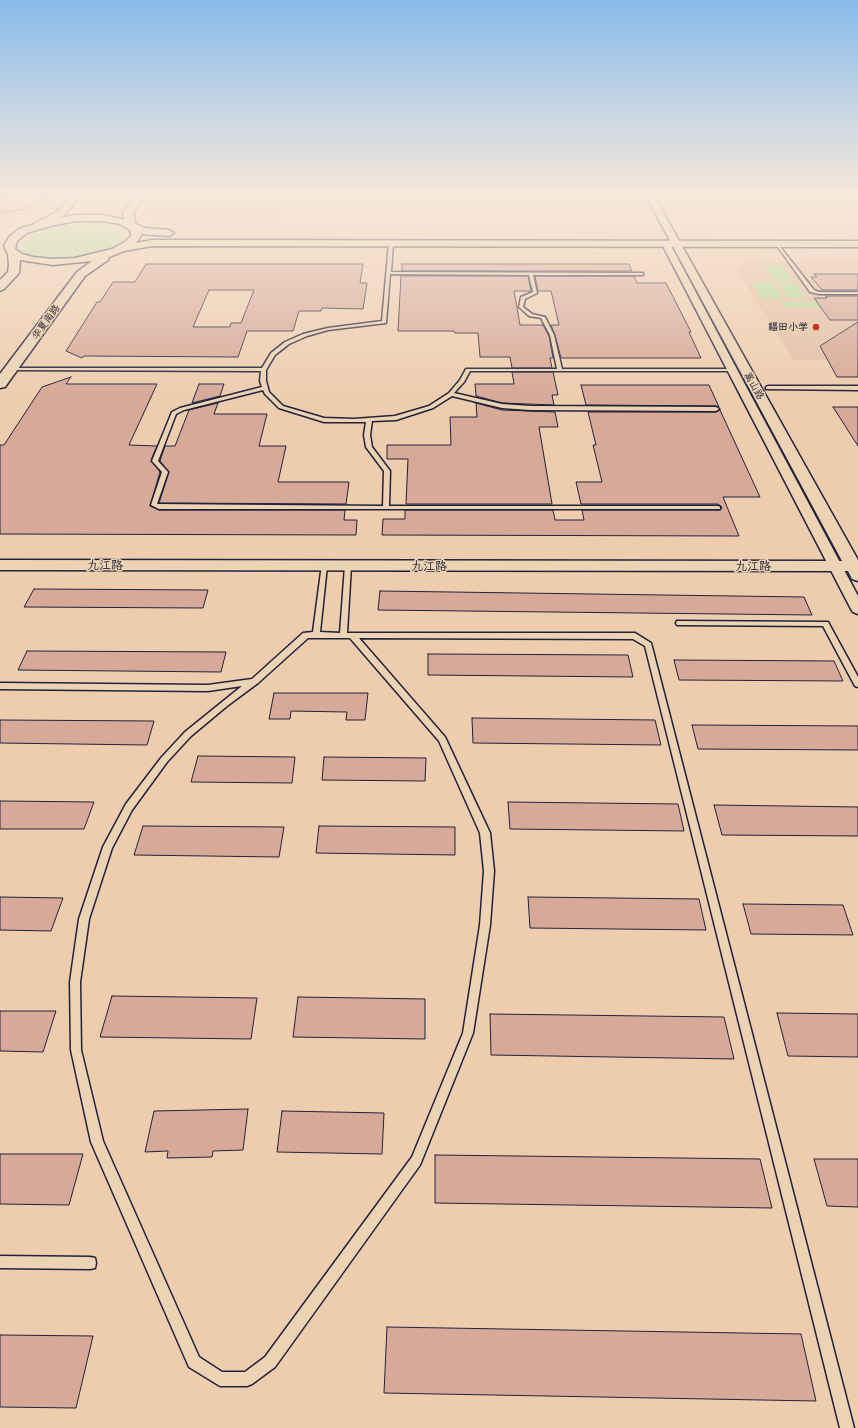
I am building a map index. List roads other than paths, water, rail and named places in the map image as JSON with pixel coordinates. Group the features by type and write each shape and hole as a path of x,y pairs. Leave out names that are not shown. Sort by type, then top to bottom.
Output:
{"main road":[{"path":"0,287 13,273 15,266 14,263"},
{"name":"华夏南路","path":"1,381 81,274 98,263"}],"street":[{"path":"686,263 733,370 849,564 858,609"},
{"name":"嵩山路","path":"688,263 849,564"},
{"name":"嵩山路","path":"690,263 768,388 823,485"},
{"name":"九江路","path":"0,556 849,564"},
{"name":"九江路","path":"0,565 348,566 849,564"}],"lane":[{"path":"390,263 384,322 328,329 305,335 288,343 273,354 264,370 263,381 267,393 281,407 324,420 369,420 396,418 431,406 451,394 462,381 468,370 733,370"},
{"path":"790,263 812,291 819,293 858,293"},
{"path":"389,273 642,274"},
{"path":"531,274 535,293 523,298 521,307 531,315 543,317 552,335 560,370"},
{"path":"11,369 264,370"},
{"path":"265,388 182,409 174,413 155,461 165,472 154,505 158,507 718,508"},
{"path":"768,388 858,388"},
{"path":"451,394 502,406 530,408 716,409"},
{"path":"369,420 367,434 368,447 387,471 386,507"},
{"path":"316,636 324,566"},
{"path":"348,566 348,636 442,739 485,833 489,871 485,925 468,1033 416,1161 270,1362 247,1379 220,1379 194,1362 96,1142 76,1050 75,982 84,919 108,847 128,806 164,760 188,734 255,681 306,636 316,636 348,636 635,636 648,646 847,1428"},
{"path":"680,623 825,624 858,684"},
{"path":"0,686 208,688 255,681"},
{"path":"0,1262 90,1263"}],"place":[{"name":"福田小学","path":"816,327"}]}
